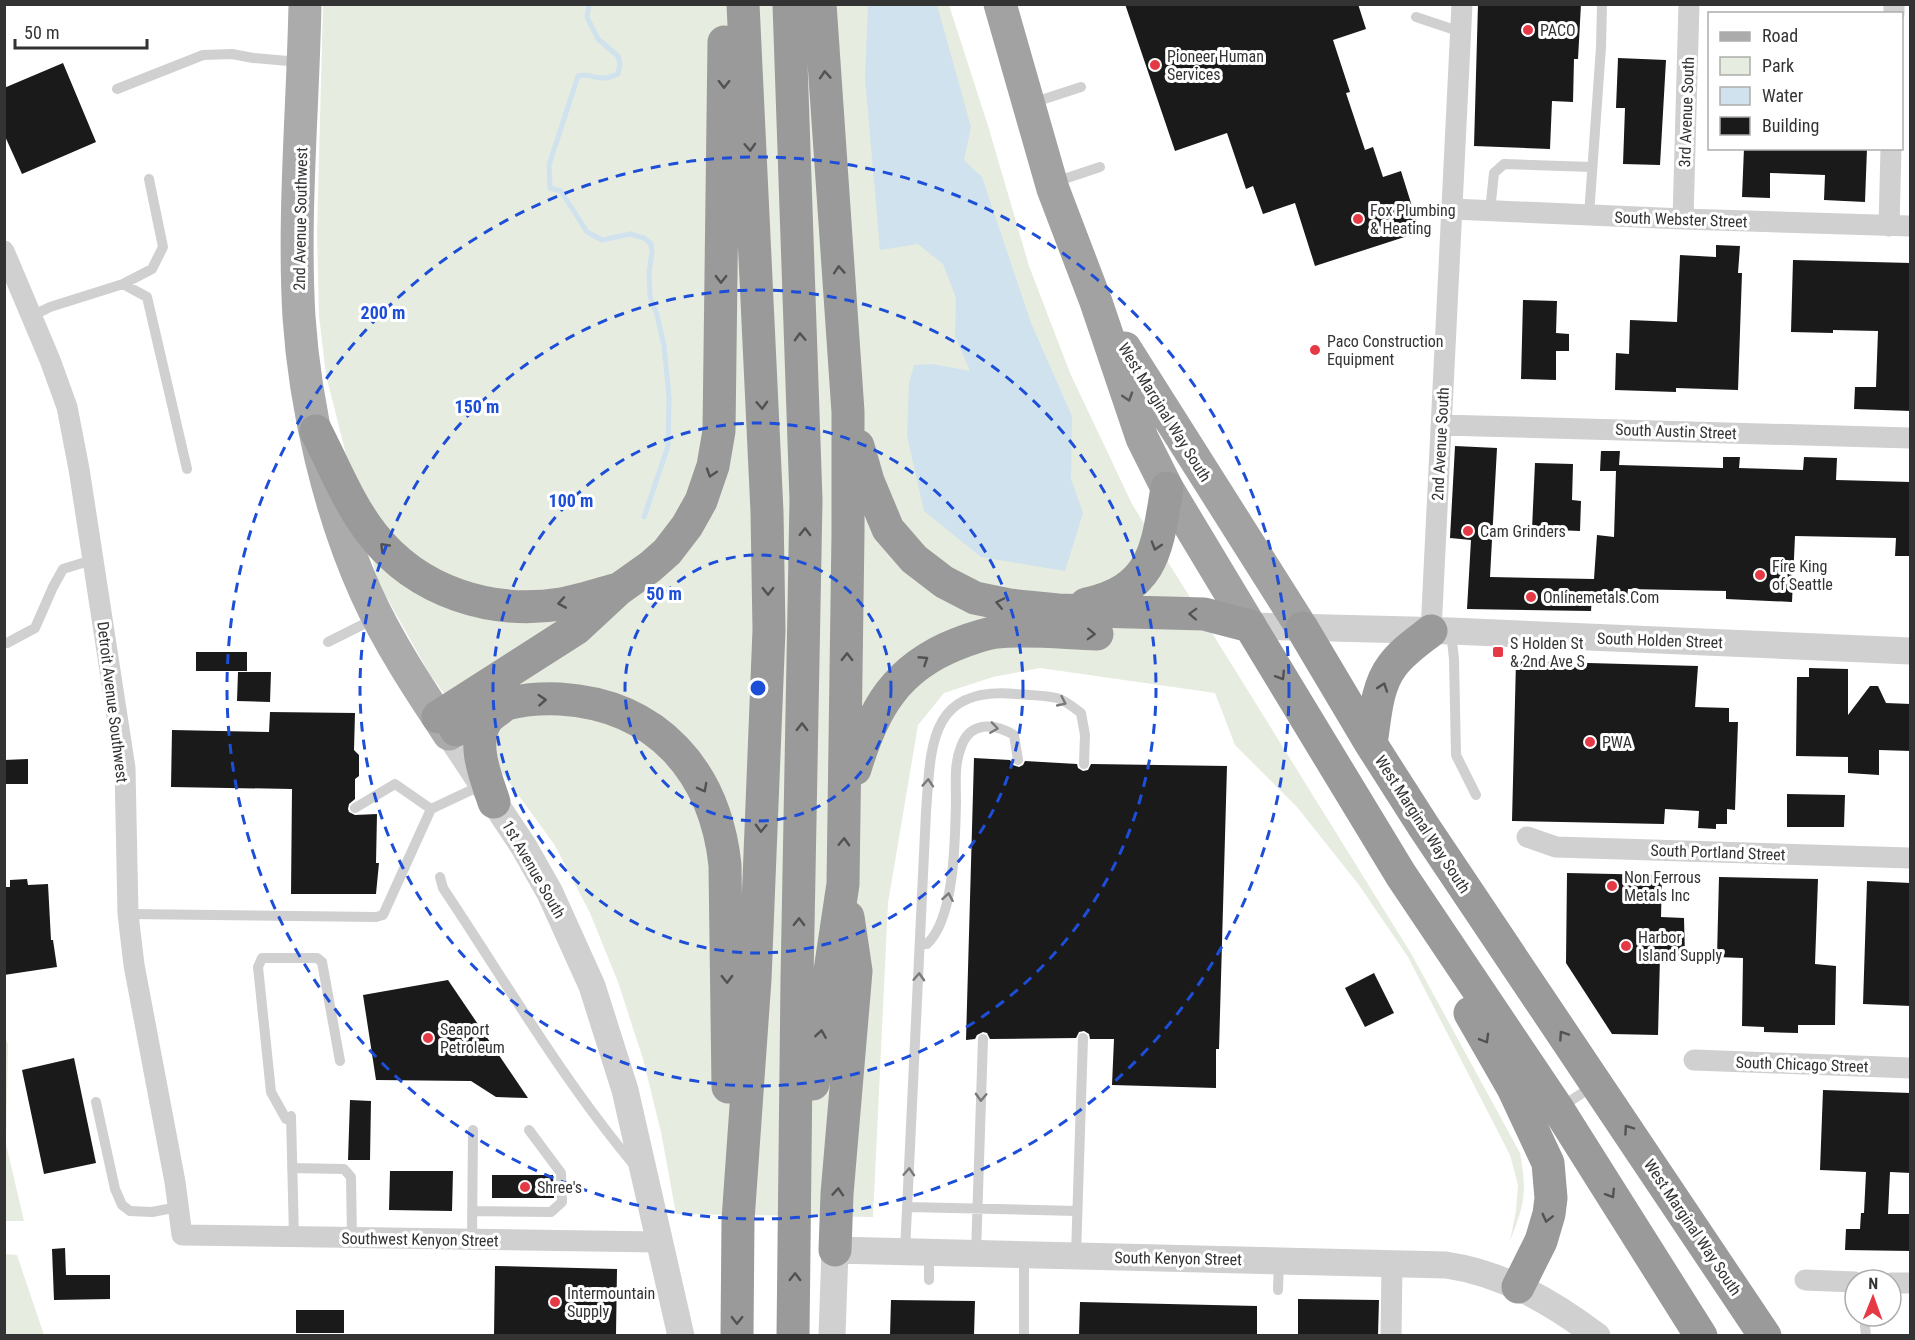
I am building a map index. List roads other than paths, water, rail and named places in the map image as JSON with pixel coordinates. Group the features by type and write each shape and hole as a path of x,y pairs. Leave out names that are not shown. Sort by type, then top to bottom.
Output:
{"highway":[{"path":"444,725 577,628 619,589 650,567 667,552 687,526 701,501 720,431 724,4"},
{"path":"737,1335 738,1220 755,979 769,630 767,512 743,4"},
{"path":"789,4 806,500 793,1335"},
{"path":"796,1195 843,884 846,799 849,412 820,4"},
{"name":"West Marginal Way South","path":"1000,4 1052,183 1096,302 1142,438 1167,488 1401,875 1558,1109 1701,1335"},
{"name":"West Marginal Way South","path":"1096,302 1302,628 1371,744 1595,1084 1765,1335"},
{"path":"849,412 868,481 888,529 914,560 944,582 975,598 1009,605 1204,614 1250,626"},
{"path":"316,431 353,504 373,535 394,557 425,581 456,596 484,603 521,607 561,604 619,589"},
{"path":"1058,609 1105,600 1125,591 1137,579 1151,562 1157,543 1167,488"},
{"path":"846,799 864,739 879,709 896,683 917,665 938,652 972,638 995,632 1219,638 1250,626"},
{"path":"1371,744 1380,692 1391,667 1410,648 1441,631"},
{"path":"444,725 505,705 547,699 573,700 601,706 629,716 655,731 692,767 716,818 722,838 725,865 730,1209 738,1220"},
{"path":"489,793 480,742 488,718 505,705"},
{"path":"1401,875 1445,969 1513,1088 1548,1163 1551,1198 1549,1214 1541,1241 1518,1287"},
{"path":"835,1250 837,1194 856,971 843,884"}],"main road":[{"name":"2nd Avenue Southwest","path":"305,4 298,234 299,317 316,431"},
{"name":"1st Avenue South","path":"316,431 342,533 366,593 378,617 444,725"}],"street":[{"name":"2nd Avenue South","path":"1441,631 1441,425 1462,4"},
{"name":"3rd Avenue South","path":"1683,219 1689,4"},
{"path":"1888,226 1890,150"},
{"name":"South Webster Street","path":"1452,209 1911,226"},
{"name":"Detroit Avenue Southwest","path":"4,251 67,407 79,468 125,768 128,914 134,965 182,1235"},
{"name":"South Austin Street","path":"1441,425 1911,438"},
{"name":"South Holden Street","path":"1250,626 1441,631 1911,651"},
{"name":"1st Avenue South","path":"444,725 524,847 550,893 592,986 625,1090 681,1335"},
{"name":"South Portland Street","path":"1527,837 1556,847 1911,858"},
{"name":"South Chicago Street","path":"1694,1060 1911,1068"},
{"name":"Southwest Kenyon Street","path":"182,1235 658,1242"},
{"path":"832,1335 835,1250"},
{"name":"South Kenyon Street","path":"835,1250 1446,1265 1491,1275 1518,1287 1576,1320 1597,1335"},
{"path":"1391,1335 1392,1263"},
{"path":"1805,1280 1843,1282"}],"lane":[{"path":"1589,215 1602,4"},
{"path":"1416,17 1461,32"},
{"path":"117,89 202,55 232,54 304,62"},
{"path":"1029,104 1081,87"},
{"path":"1490,211 1494,173 1504,164 1592,166"},
{"path":"1052,183 1100,167"},
{"path":"32,316 123,284 152,269 163,247 149,178"},
{"path":"123,284 147,297 187,470"},
{"path":"7,643 35,628 63,569 92,560"},
{"path":"328,642 378,617"},
{"path":"1441,631 1454,659 1456,755 1476,795"},
{"path":"929,1280 917,1252 907,1207 930,760 935,735 948,710 970,697 1006,693 1059,698 1081,713 1085,735 1084,764"},
{"path":"920,944 927,944 939,928 948,901 957,760 962,744 969,734 981,726 1001,727 1014,735 1018,760"},
{"path":"355,808 395,784 431,809"},
{"path":"431,809 489,793"},
{"path":"128,914 376,917 383,915 431,809"},
{"path":"440,877 443,888 577,1091 605,1131 646,1179"},
{"path":"294,1237 289,1117 271,1092 258,967 262,958 317,958 322,963 340,1061"},
{"path":"1076,1256 1083,1038"},
{"path":"976,1253 983,1039"},
{"path":"1558,1109 1595,1084"},
{"path":"96,1102 115,1189 122,1205 130,1211 152,1212 178,1207"},
{"path":"472,1130 472,1239"},
{"path":"472,1211 551,1212 562,1202 561,1173 529,1130"},
{"path":"292,1168 344,1168 351,1177 352,1238"},
{"path":"907,1207 1077,1211"},
{"path":"1024,1254 1024,1335"},
{"path":"1278,1290 1279,1260"}],"water":[{"path":"868,5 937,5 971,127 964,160 982,177 1031,323 1072,416 1071,479 1083,513 1065,571 981,557 924,511 907,436 909,383 914,365 932,364 970,371 955,336 956,298 943,264 918,244 880,250 865,78"}],"waterway":[{"path":"589,4 587,17 598,39 618,56 620,64 618,74 605,78 578,76 549,165 550,188 561,191 587,232 602,240 630,234 644,238 651,244 650,296 664,346 669,397 668,446 644,517"}],"place":[{"name":"PACO","path":"1528,30"},
{"name":"Pioneer Human Services","path":"1155,65"},
{"name":"Fox Plumbing & Heating","path":"1358,219"},
{"name":"Paco Construction Equipment","path":"1315,350"},
{"name":"Cam Grinders","path":"1468,531"},
{"name":"Fire King of Seattle","path":"1760,575"},
{"name":"Onlinemetals.Com","path":"1531,597"},
{"name":"S Holden St & 2nd Ave S","path":"1498,652"},
{"name":"PWA","path":"1590,742"},
{"name":"Non Ferrous Metals Inc","path":"1612,886"},
{"name":"Harbor Island Supply","path":"1626,946"},
{"name":"Seaport Petroleum","path":"428,1038"},
{"name":"Shree's","path":"525,1187"},
{"name":"Intermountain Supply","path":"555,1302"}]}
